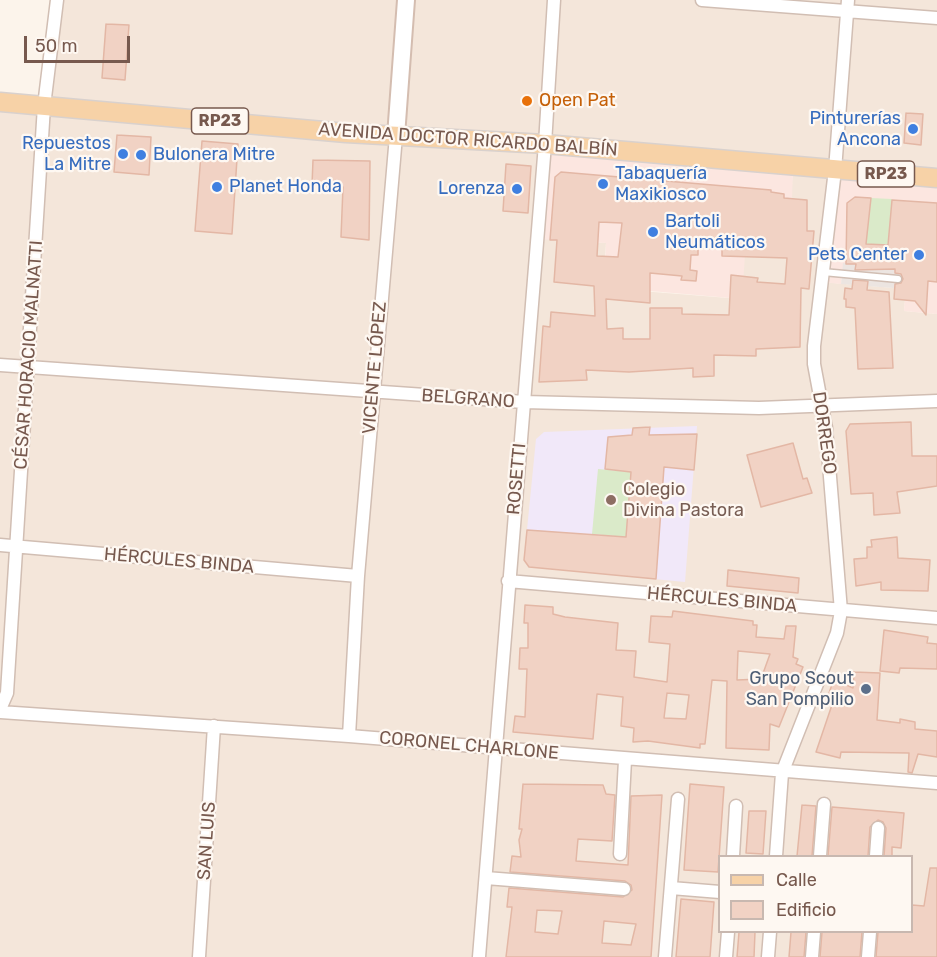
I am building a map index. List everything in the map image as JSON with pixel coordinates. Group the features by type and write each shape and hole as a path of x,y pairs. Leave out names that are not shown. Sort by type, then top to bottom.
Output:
{"main road":[{"name":"AVENIDA DOCTOR RICARDO BALBÍN","path":"0,102 396,136 545,144 937,178"}],"street":[{"name":"CÉSAR HORACIO MALNATTI","path":"0,710 7,693 44,106 57,0"},
{"name":"VICENTE LÓPEZ","path":"349,736 358,576 406,0"},
{"name":"ROSETTI","path":"479,957 494,749 545,144 554,0"},
{"path":"702,0 847,6 937,18"},
{"name":"DORREGO","path":"776,855 783,773 837,633 841,611 826,428 814,355 835,170 847,6"},
{"name":"BELGRANO","path":"0,365 524,402 759,408 821,404 937,402"},
{"name":"HÉRCULES BINDA","path":"0,545 358,576"},
{"name":"HÉRCULES BINDA","path":"508,582 937,618"},
{"name":"CORONEL CHARLONE","path":"0,710 349,736 783,773 937,783"},
{"name":"SAN LUIS","path":"199,957 214,726"},
{"path":"620,854 625,760"},
{"path":"665,957 678,799"},
{"path":"820,855 824,804"},
{"path":"733,855 736,806"},
{"path":"876,855 878,828"},
{"path":"486,878 624,890"},
{"path":"671,888 718,892"},
{"path":"726,957 728,933"},
{"path":"768,957 770,933"},
{"path":"812,957 814,933"},
{"path":"868,957 870,933"}],"lane":[{"path":"823,272 898,279"}],"shaded area":[{"path":"58,0 937,0 937,177 835,170 821,282 906,289 904,311 937,314 937,957 0,957 0,106 337,129 45,105","holes":["545,143 816,168 793,167 789,236 767,235 765,257 744,254 741,299 603,288 606,243 537,238"]},
{"path":"545,144 793,167 792,199 767,235 765,257 745,255 742,299 628,289 605,265 606,243 537,239"},
{"path":"835,170 937,178 937,314 904,311 907,270 842,270 841,284 821,282"},
{"path":"843,263 907,270 906,289 841,284"},
{"name":"Colegio Divina Pastora","path":"697,426 685,582 529,567 524,560 536,439 544,432"}],"green space":[{"path":"871,198 892,199 888,245 866,244"},
{"path":"598,469 631,472 626,537 592,534"}],"building":[{"path":"106,24 129,25 125,80 102,78"},
{"name":"Pinturerías Ancona","path":"906,113 923,114 921,145 904,143"},
{"path":"117,135 151,137 149,175 114,172"},
{"name":"Planet Honda","path":"202,141 238,144 232,234 195,231"},
{"path":"313,160 370,161 369,240 341,237 343,187 312,185"},
{"name":"Lorenza","path":"506,164 531,166 528,213 503,211"},
{"path":"561,172 771,190 771,192 784,194 784,198 807,200 807,231 814,231 809,289 801,288 800,347 756,349 756,356 714,355 714,376 693,377 693,368 629,372 586,370 587,380 539,382 543,326 550,327 551,312 595,316 594,286 554,282 557,240 550,240 555,177","holes":["599,222 622,223 618,257 597,256","698,248 722,249 722,256 787,258 785,284 757,282 758,278 731,275 729,315 682,314 682,308 650,308 650,339 623,339 623,328 607,329 606,299 650,303 650,273 682,276 681,280 696,281 697,271 690,270 691,255 698,255"]},
{"path":"855,197 871,198 866,244 888,245 892,200 937,203 937,282 928,281 926,315 915,301 894,299 895,284 901,283 903,279 901,274 895,273 895,269 855,270 856,264 846,264 847,203"},
{"path":"853,280 868,281 867,290 889,292 893,368 858,369 855,308 846,307 846,299 844,299 845,288 852,289"},
{"path":"911,422 912,456 937,456 937,486 897,492 900,513 874,515 873,493 851,494 846,431 850,424"},
{"path":"650,427 649,435 697,434 694,470 664,467 656,579 529,567 524,560 527,530 626,537 631,472 605,469 608,437 632,435 633,428"},
{"path":"793,443 803,479 807,478 812,493 761,507 747,455"},
{"path":"897,537 898,558 930,560 928,591 881,590 881,582 856,586 854,559 867,558 867,547 872,547 871,540"},
{"path":"728,570 799,578 798,593 727,586"},
{"path":"525,605 553,607 553,614 565,617 618,623 616,650 636,651 634,677 667,682 670,644 649,642 651,616 672,617 673,611 753,621 753,625 757,625 756,637 784,639 786,626 796,626 793,657 798,659 796,664 803,667 779,727 770,724 769,750 726,748 727,681 712,680 705,744 700,744 700,748 648,741 633,742 634,728 621,726 623,697 597,694 593,739 513,732 515,716 525,717 527,669 519,669 520,648 528,648 528,623 524,623","holes":["738,651 770,654 761,679 737,680","667,693 689,695 686,719 664,718"]},
{"path":"884,630 928,637 927,643 937,644 937,669 900,668 899,673 880,671"},
{"path":"854,672 880,673 877,720 900,723 900,719 915,722 915,729 937,731 937,757 918,754 912,773 908,772 909,753 841,752 840,758 816,752 835,696 829,693 834,679 853,688"},
{"path":"523,784 603,785 606,794 615,795 612,841 578,839 576,861 628,865 631,796 662,795 651,957 506,957 512,907 507,907 509,888 623,897 632,890 631,885 625,881 510,872 512,856 521,857 519,840 522,829 519,829","holes":["537,910 562,911 558,934 535,932","604,921 636,924 631,945 602,943"]},
{"path":"690,784 724,787 718,872 684,870"},
{"path":"802,805 816,806 812,855 797,855"},
{"path":"832,807 904,813 901,848 892,847 892,855 884,855 886,828 883,822 878,820 870,827 868,855 828,855"},
{"path":"749,811 766,811 763,854 746,853"},
{"path":"930,868 937,868 937,957 876,957 878,933 913,933 913,905 924,906"},
{"path":"681,899 714,902 710,957 676,957"},
{"path":"739,933 755,933 754,957 737,957"},
{"path":"791,933 806,933 804,957 789,957"},
{"path":"822,933 862,933 860,957 820,957"}],"place":[{"name":"Open Pat","path":"527,101"},
{"name":"Pinturerías Ancona","path":"913,129"},
{"name":"Repuestos La Mitre","path":"123,154"},
{"name":"Bulonera Mitre","path":"141,155"},
{"name":"Tabaquería Maxikiosco","path":"603,184"},
{"name":"Planet Honda","path":"217,187"},
{"name":"Lorenza","path":"517,189"},
{"name":"Bartoli Neumáticos","path":"653,232"},
{"name":"Pets Center","path":"919,255"},
{"name":"Colegio Divina Pastora","path":"611,500"},
{"name":"Grupo Scout San Pompilio","path":"866,689"}]}
